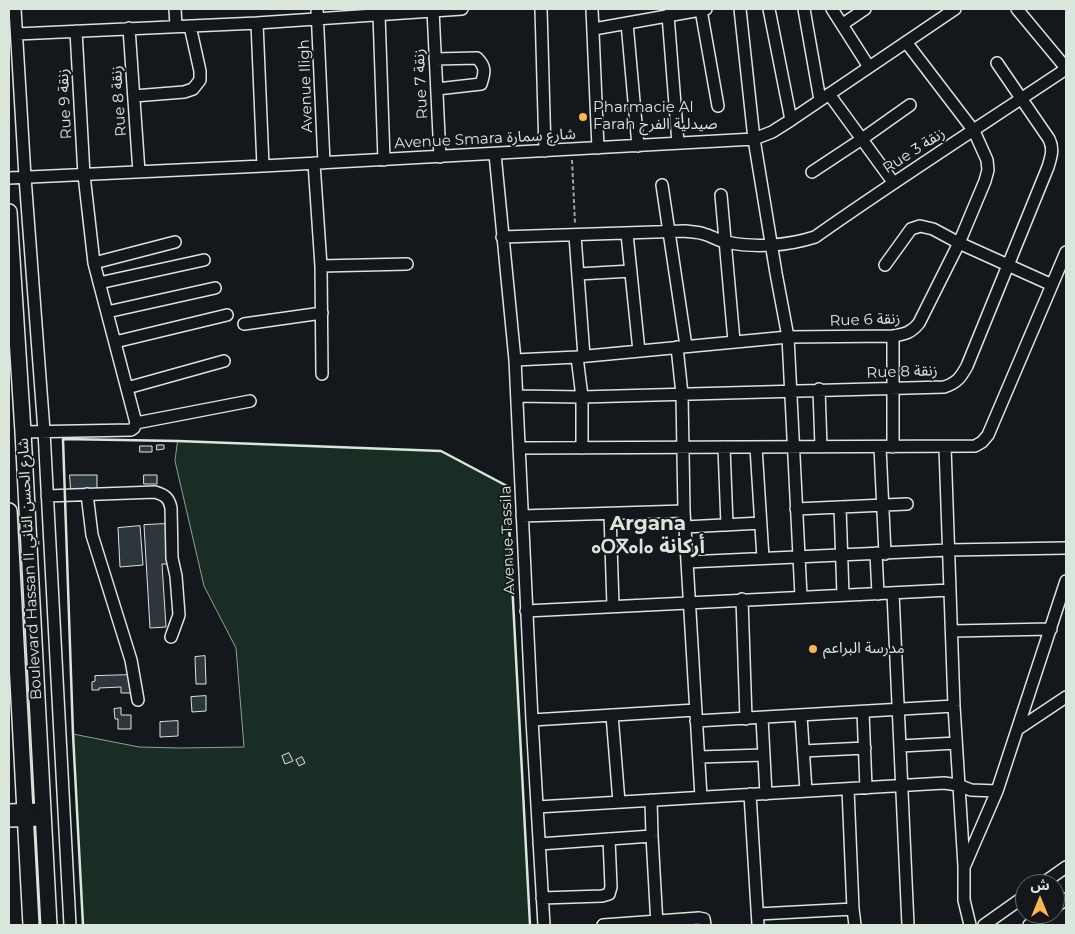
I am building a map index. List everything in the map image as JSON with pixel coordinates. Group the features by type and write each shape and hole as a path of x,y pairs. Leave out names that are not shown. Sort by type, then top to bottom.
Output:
{"main road":[{"name":"Boulevard Hassan II شارع الحسن الثاني","path":"9,212 23,432 48,925"},
{"name":"Boulevard Hassan II شارع الحسن الثاني","path":"9,511 31,925"}],"street":[{"path":"15,9 25,177 44,431 70,925"},
{"path":"175,9 176,26"},
{"path":"17,34 257,22 318,14 379,14 462,9"},
{"path":"541,9 544,151"},
{"path":"592,9 598,148"},
{"path":"594,29 703,9 718,106"},
{"path":"740,9 754,139 788,337 801,596"},
{"path":"770,9 791,120"},
{"path":"804,9 824,97 862,139 893,182"},
{"path":"832,9 869,67"},
{"path":"843,24 865,9"},
{"name":"Avenue Smara شارع سمارة","path":"9,178 384,160 754,139 772,132 791,120 955,9"},
{"path":"1017,9 1066,68"},
{"name":"Rue 7 زنقة","path":"433,10 440,156"},
{"name":"Avenue Iligh","path":"318,14 322,374"},
{"path":"379,14 384,160"},
{"path":"668,15 678,143"},
{"path":"257,22 263,166"},
{"path":"627,23 638,146"},
{"path":"134,96 184,92 193,89 200,80 200,70 190,26"},
{"name":"Rue 8 زنقة","path":"129,28 139,172"},
{"name":"Rue 9 زنقة","path":"76,31 84,175 94,263 136,423"},
{"name":"Rue 6 زنقة","path":"515,360 580,357 788,337 893,336 907,334 913,330 919,323 959,243 988,170 987,160 974,131 906,42"},
{"path":"435,59 477,58 483,64 484,74 481,84 437,89"},
{"name":"Rue 8 زنقة","path":"517,396 582,397 893,388 954,384 960,378 1008,265 1048,167 1052,152 1052,144 1049,139 997,63"},
{"name":"Rue 3 زنقة","path":"502,237 695,232 724,242 746,244 802,241 815,237 893,182 974,131 1066,68"},
{"path":"812,172 910,105"},
{"name":"Avenue Tassila","path":"495,154 515,360 526,611 544,925"},
{"path":"662,185 681,347 684,511 701,797"},
{"path":"721,195 734,342"},
{"path":"886,265 911,229 920,226 933,229 959,243 1052,284"},
{"path":"627,234 639,351"},
{"path":"575,236 578,274 582,448"},
{"path":"94,263 175,242"},
{"path":"519,448 974,446 982,442 988,435 1066,252"},
{"path":"99,283 204,260"},
{"path":"321,266 407,264"},
{"path":"578,274 631,271"},
{"path":"107,312 214,288"},
{"path":"244,324 322,313"},
{"path":"115,342 227,316"},
{"path":"893,336 893,447"},
{"path":"127,388 224,361"},
{"path":"819,389 821,447"},
{"path":"23,432 131,430 136,423 250,401"},
{"path":"724,447 726,525"},
{"path":"756,447 763,558"},
{"path":"878,594 881,554 880,447"},
{"path":"945,447 954,706 964,866 964,900 970,925"},
{"path":"47,496 155,492 164,494 169,500 172,558 176,576 178,615 171,637"},
{"path":"87,494 92,535 131,660 138,700"},
{"path":"796,509 907,504"},
{"path":"840,507 843,595"},
{"path":"522,516 684,511"},
{"path":"610,514 613,606"},
{"path":"685,527 761,523"},
{"path":"687,562 948,550 1066,548"},
{"path":"964,866 997,791 1066,581"},
{"path":"526,611 950,590"},
{"path":"893,593 908,925"},
{"path":"742,599 746,719"},
{"path":"952,631 1051,629"},
{"path":"1018,729 1066,697"},
{"path":"532,720 612,715 746,719 954,706"},
{"path":"863,712 866,788"},
{"path":"612,715 619,802"},
{"path":"800,716 806,791"},
{"path":"762,718 766,794"},
{"path":"900,746 956,743"},
{"path":"803,751 864,748"},
{"path":"698,757 764,755"},
{"path":"537,807 944,783 958,785 971,790 997,791"},
{"path":"848,790 855,925"},
{"path":"750,794 758,920 853,909"},
{"path":"652,800 657,923"},
{"path":"9,810 26,815"},
{"path":"9,821 26,815 43,814"},
{"path":"539,844 652,836"},
{"path":"542,898 602,896 609,894 611,887 608,839"},
{"path":"984,925 1015,903"},
{"path":"603,925 657,923 701,918 704,920 705,925"}],"path":[{"path":"571,149 575,236"}],"green space":[{"path":"178,441 441,451 507,486 530,925 83,925 73,734 139,747 244,747 236,648 204,586 175,461"}],"building":[{"path":"157,445 164,445 164,449 157,450"},
{"path":"140,446 152,446 152,452 140,452"},
{"path":"70,475 97,475 97,489 71,490"},
{"path":"144,475 157,475 157,484 144,484"},
{"path":"166,524 168,564 162,564 166,627 150,628 144,525"},
{"path":"140,526 143,565 120,567 118,528"},
{"path":"205,656 206,684 196,684 195,657"},
{"path":"132,675 132,693 121,693 121,687 92,690 92,682 95,681 95,676"},
{"path":"206,696 206,711 192,712 191,697"},
{"path":"121,708 121,715 131,715 131,729 118,729 118,719 115,719 114,709"},
{"path":"178,721 178,736 160,737 160,722"},
{"path":"289,753 293,761 285,764 282,756"},
{"path":"302,757 305,763 299,766 296,760"}],"wall":[{"path":"83,925 73,734 63,439 178,441 441,451 507,486 530,925"}],"place":[{"name":"Pharmacie Al Farah صيدلية الفرح","path":"583,117"},
{"name":"مدرسة البراعم","path":"813,649"}],"district":[{"name":"Argana ⴰⵔⴳⴰⵏⴰ أركانة","path":"648,536"}]}
